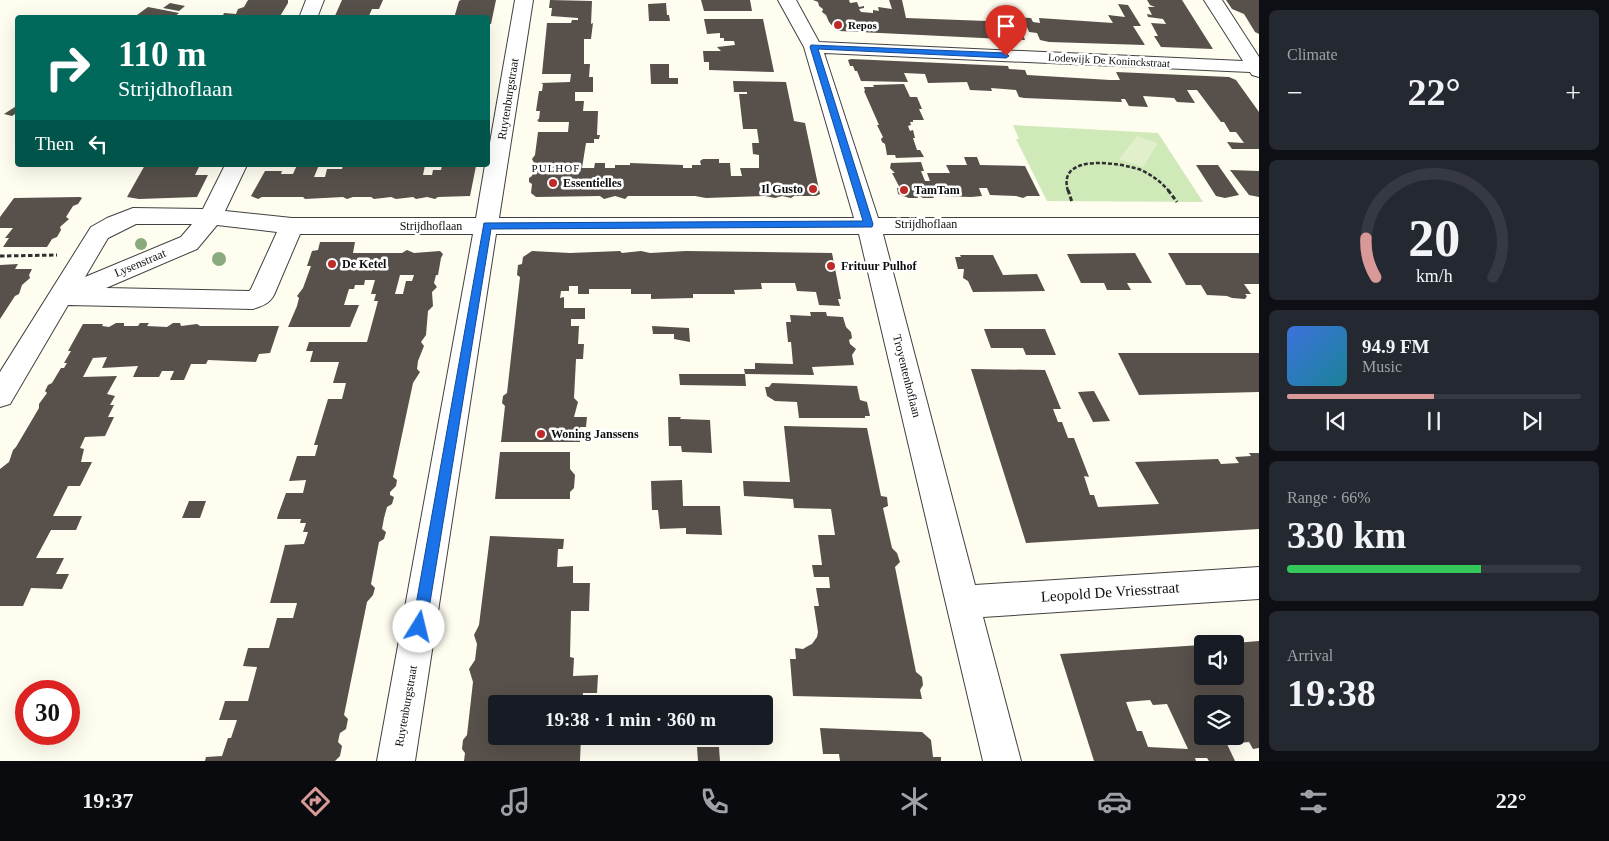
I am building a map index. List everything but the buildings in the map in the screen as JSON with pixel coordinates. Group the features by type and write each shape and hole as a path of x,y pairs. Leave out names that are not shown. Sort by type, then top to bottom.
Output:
{"street":[{"path":"309,15 316,0"},
{"name":"Ruytenburgstraat","path":"396,761 524,0"},
{"name":"Troyentenhoflaan","path":"787,0 814,47 868,224 1002,761"},
{"path":"1213,0 1257,69"},
{"name":"Lodewijk De Koninckstraat","path":"814,47 1257,69"},
{"name":"Lysenstraat","path":"62,296 189,243 210,218 235,167"},
{"name":"Strijdhoflaan","path":"86,254 100,233 115,223 133,216 210,218 292,226 868,224 1259,226"},
{"path":"62,296 253,300 261,294 292,226"},
{"path":"0,396 86,254"},
{"name":"Leopold De Vriesstraat","path":"962,602 1259,582"}],"path":[{"path":"1073,205 1066,190 1069,174 1086,163 1096,162 1114,163 1144,172 1165,186 1179,205"},
{"path":"0,256 86,254"}],"green space":[{"path":"1013,125 1158,133 1203,202 1047,201 1016,139 1019,139"},
{"path":"1137,136 1158,143 1143,167 1119,159"}],"place":[{"name":"Repos","path":"838,25"},
{"name":"Essentielles","path":"553,183"},
{"name":"Il Gusto","path":"813,189"},
{"name":"TamTam","path":"904,190"},
{"name":"De Ketel","path":"332,264"},
{"name":"Frituur Pulhof","path":"831,266"},
{"name":"Woning Janssens","path":"541,434"}],"district":[{"name":"PULHOF","path":"556,168"}],"route":[{"path":"419,627 487,226 868,224 814,47 1006,56"}]}
